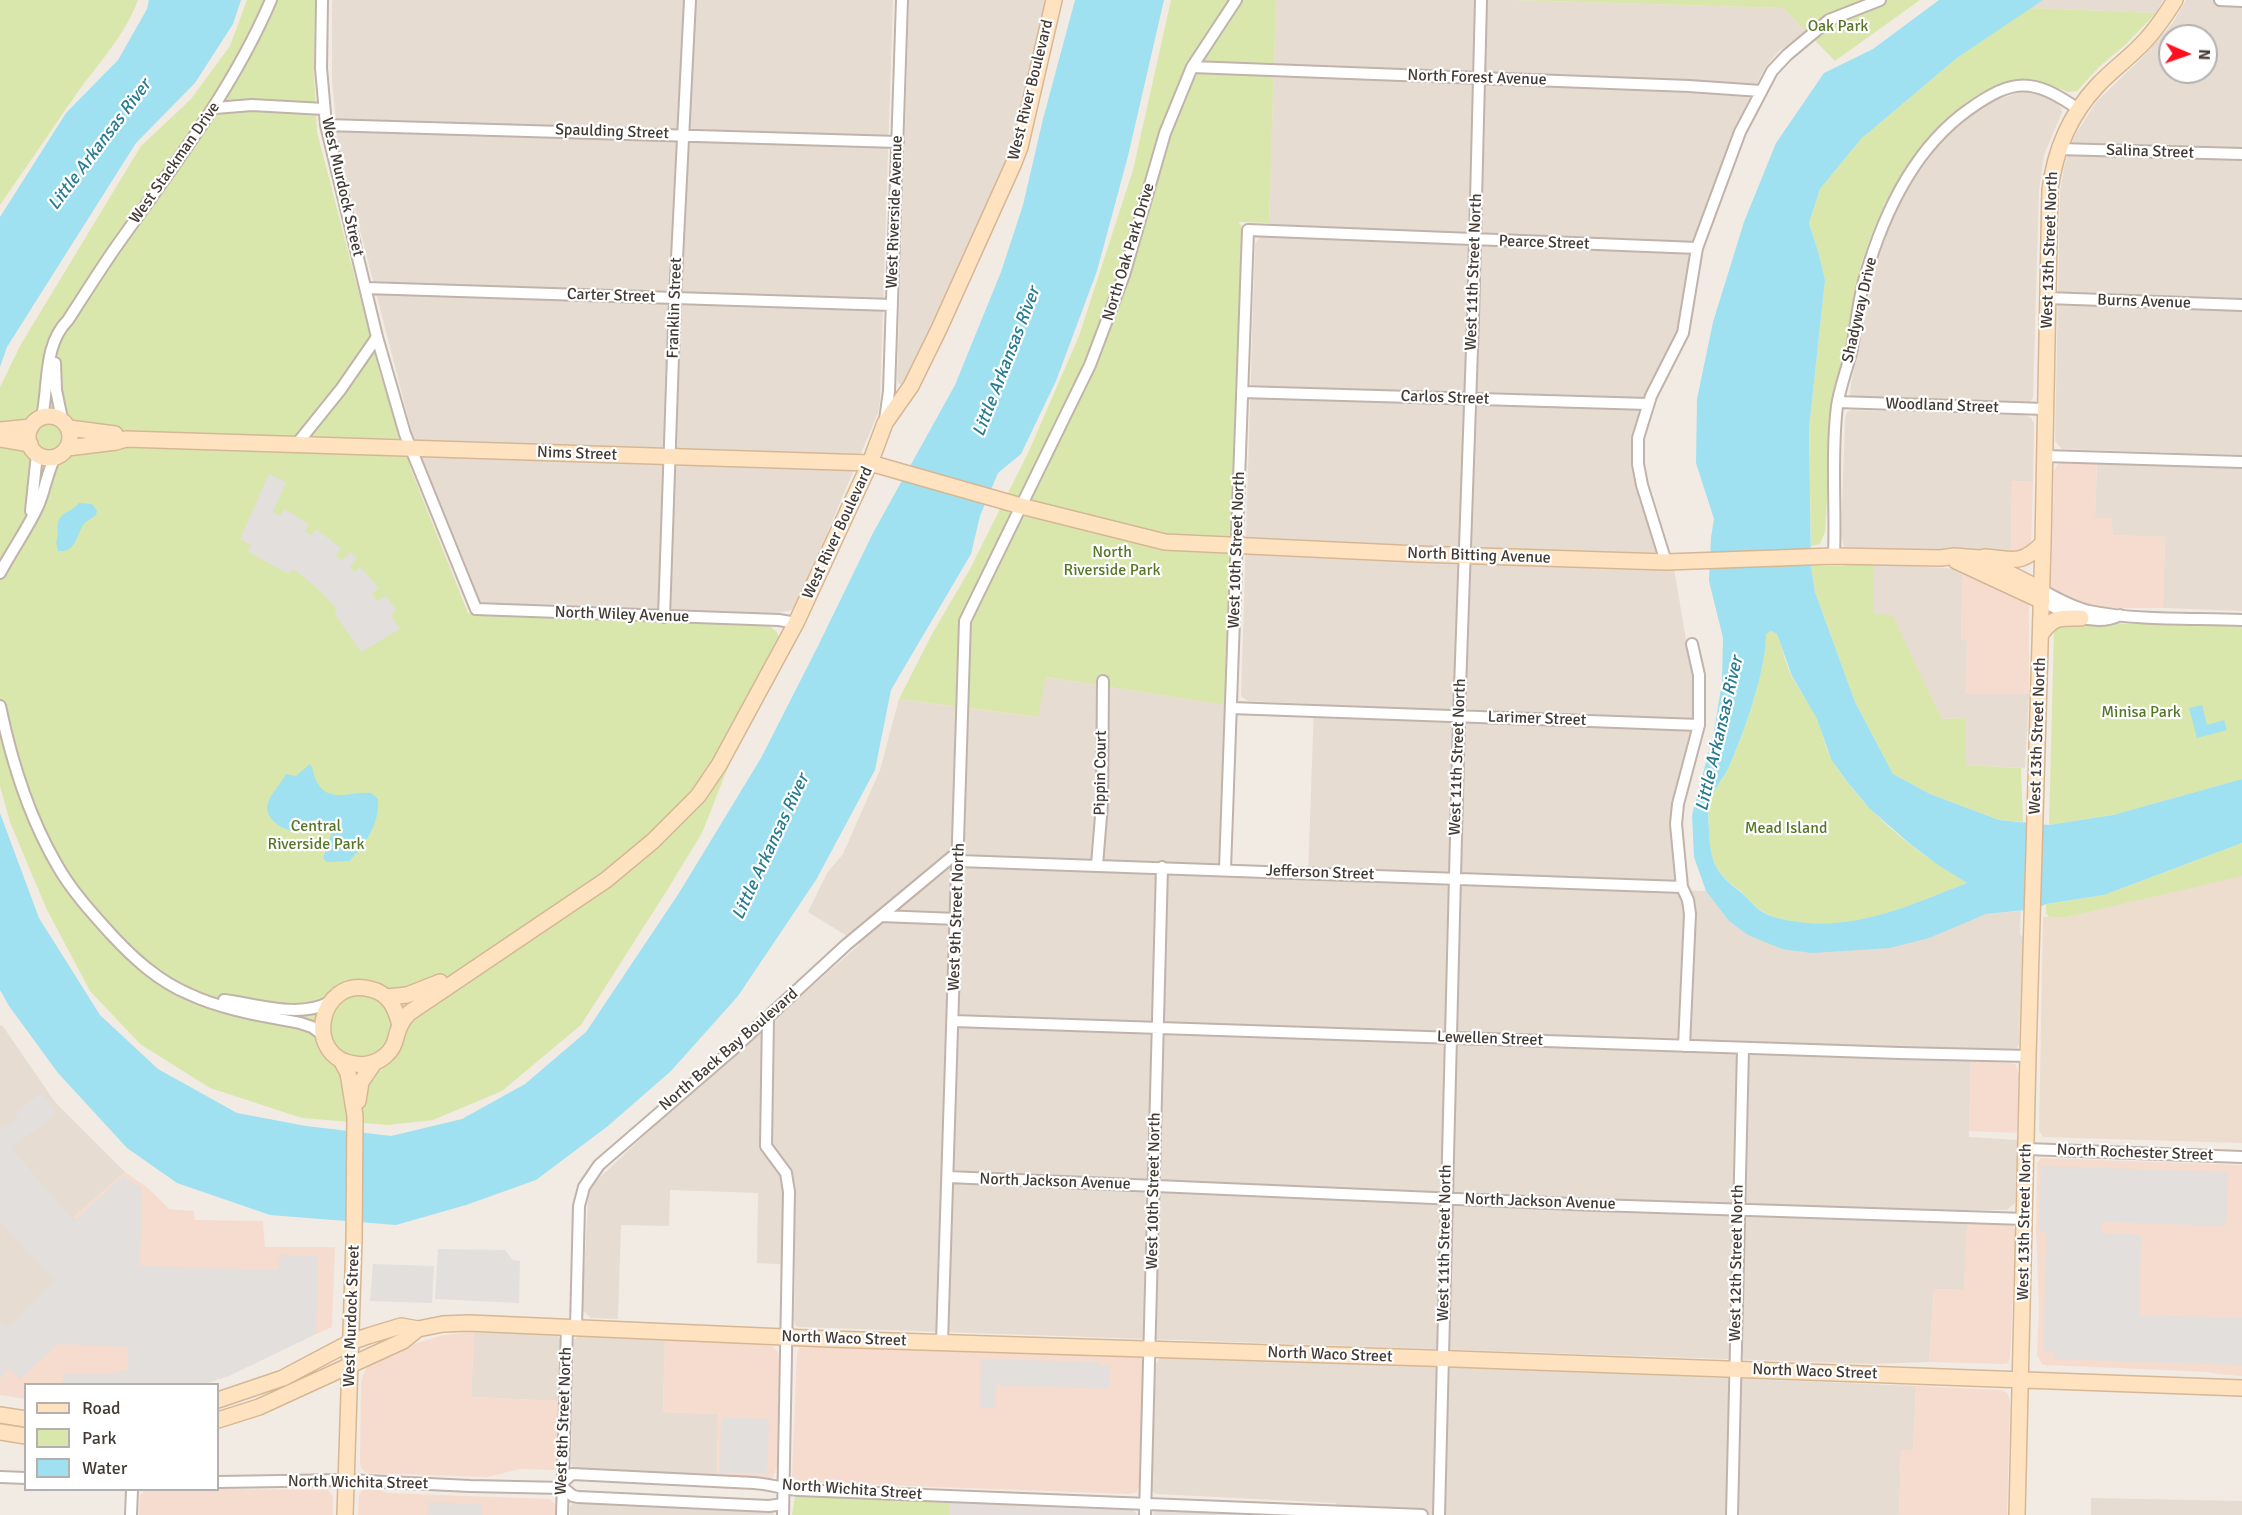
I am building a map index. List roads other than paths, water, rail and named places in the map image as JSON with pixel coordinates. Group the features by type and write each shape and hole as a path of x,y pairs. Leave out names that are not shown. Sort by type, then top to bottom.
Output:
{"street":[{"name":"West Stackman Drive","path":"36,422 53,346 60,328 68,320 116,247 215,108 261,25 272,0"},
{"name":"West Murdock Street","path":"322,0 324,109 343,204 377,337 410,448 476,609"},
{"name":"Franklin Street","path":"664,617 675,298 690,0"},
{"name":"West Riverside Avenue","path":"885,423 889,391 902,0"},
{"name":"West River Boulevard","path":"399,1026 409,1013 475,966 606,880 653,841 698,796 719,765 796,623 870,463 885,423 910,386 939,329 1013,165 1020,147 1054,0"},
{"name":"North Oak Park Drive","path":"1021,506 1090,365 1105,328 1124,275 1165,133 1192,67 1236,0"},
{"name":"West 11th Street North","path":"1439,1515 1450,1038 1481,0"},
{"path":"1666,562 1642,485 1638,464 1638,438 1648,404 1683,333 1697,248 1740,132 1772,71 1787,55 1829,20 1880,0"},
{"name":"West 13th Street North","path":"2017,1515 2042,596 2050,190 2053,163 2078,110 2097,86 2140,46 2175,0"},
{"path":"2220,0 2242,1"},
{"name":"North Forest Avenue","path":"1192,67 1689,86 1761,91"},
{"name":"Shadyway Drive","path":"1834,556 1834,480 1838,402 1852,348 1863,283 1878,236 1894,198 1935,138 1977,103 2005,89 2022,85 2047,89 2078,110"},
{"path":"215,108 252,105 324,109"},
{"name":"Spaulding Street","path":"326,124 898,142"},
{"name":"Salina Street","path":"2058,149 2242,154"},
{"name":"Pearce Street","path":"1248,230 1697,248"},
{"name":"West 10th Street North","path":"1226,869 1248,230"},
{"name":"Carter Street","path":"366,288 892,305"},
{"name":"Burns Avenue","path":"2047,298 2242,306"},
{"name":"West Stackman Drive","path":"65,424 58,407 54,370 56,355 68,320"},
{"path":"296,445 341,388 377,337"},
{"name":"Carlos Street","path":"1242,392 1648,404"},
{"name":"Woodland Street","path":"1838,402 2045,409"},
{"path":"0,430 55,416 65,424 70,435 50,468 38,506 24,535 0,573"},
{"path":"31,518 33,449 28,438 36,422"},
{"name":"Nims Street","path":"65,424 116,434 126,439"},
{"path":"0,439 33,449 43,457 61,453"},
{"name":"Nims Street","path":"61,453 126,439 870,463 1021,506"},
{"path":"2045,456 2242,462"},
{"name":"North Bitting Avenue","path":"1021,506 1165,542 1666,562 1812,556 1941,558 1968,556 1979,558 2042,596"},
{"name":"West 9th Street North","path":"942,1342 965,621 1021,506"},
{"path":"1968,556 2024,559 2043,543"},
{"name":"North Bitting Avenue","path":"1941,558 1962,563 2042,596"},
{"path":"2042,596 2088,610 2120,615 2242,620"},
{"path":"2042,596 2056,609 2081,618"},
{"name":"North Wiley Avenue","path":"476,609 796,623"},
{"path":"2041,634 2056,618 2106,620 2120,615"},
{"path":"1684,1046 1690,914 1688,900 1682,887 1676,824 1699,725 1699,675 1692,644"},
{"name":"Pippin Court","path":"1097,865 1102,804 1103,681"},
{"path":"0,706 24,789 57,867 96,918 134,959 151,972 189,994 221,1006 300,1023 312,1027 323,1035"},
{"name":"Larimer Street","path":"1231,708 1699,725"},
{"name":"Jefferson Street","path":"959,856 1097,865 1682,887"},
{"name":"North Back Bay Boulevard","path":"583,1189 592,1174 606,1159 881,916 959,856"},
{"name":"West 10th Street North","path":"1145,1509 1162,867"},
{"path":"881,916 957,919"},
{"name":"West River Boulevard","path":"387,997 401,997 425,990 475,966"},
{"path":"189,994 284,1008 315,1009 351,988 364,987 376,990 387,997 396,1010 399,1026"},
{"path":"323,1035 323,1018 330,1002"},
{"path":"768,1017 766,1146 786,1173 789,1192 783,1509"},
{"name":"Lewellen Street","path":"953,1021 2028,1056"},
{"name":"West Murdock Street","path":"345,1515 351,1365 355,1116 361,1082 374,1063 385,1057 393,1048 398,1037 399,1026"},
{"name":"West Murdock Street","path":"323,1035 332,1053 341,1060 348,1073 355,1116"},
{"name":"West 12th Street North","path":"1731,1515 1743,1048"},
{"path":"341,1060 351,1064 374,1063"},
{"name":"North Rochester Street","path":"2027,1149 2242,1157"},
{"name":"North Jackson Avenue","path":"948,1177 2025,1219"},
{"name":"West 8th Street North","path":"562,1515 571,1326 579,1206 583,1189"},
{"name":"North Waco Street","path":"219,1400 283,1378 351,1342 401,1326 418,1329 443,1324 469,1323 788,1337 1442,1358 2242,1388"},
{"name":"North Waco Street","path":"219,1420 259,1407 404,1341 418,1329"},
{"path":"0,1415 24,1419"},
{"path":"0,1432 24,1436"},
{"name":"North Wichita Street","path":"563,1485 572,1474 771,1484 784,1489 1145,1509 1422,1515"},
{"path":"0,1477 24,1478"},
{"name":"North Wichita Street","path":"219,1482 346,1480 470,1486 563,1485 573,1496 578,1497 767,1506 783,1509"},
{"path":"131,1515 132,1491"}],"water":[{"name":"Little Arkansas River","path":"149,0 241,0 233,24 195,83 136,143 7,347 0,367 0,217 66,113 118,60 147,9"},
{"name":"Little Arkansas River","path":"1075,0 1164,0 1128,156 1097,271 1056,381 1021,454 998,473 980,516 971,554 891,690 875,770 816,880 738,996 671,1071 608,1126 536,1180 466,1205 396,1225 270,1215 177,1183 127,1148 58,1073 0,990 0,813 39,918 100,1015 158,1069 237,1113 306,1126 391,1136 462,1119 525,1084 586,1032 679,893 761,758 873,533 955,385 1001,272 1023,205"},
{"name":"Little Arkansas River","path":"1939,0 2043,0 1957,58 1861,139 1820,189 1809,223 1825,280 1809,429 1811,566 1815,592 1855,702 1893,774 1930,794 1999,820 2049,825 2113,815 2242,779 2242,843 2104,895 2046,904 2036,909 1986,914 1929,938 1890,948 1812,953 1782,949 1748,935 1728,920 1706,891 1694,857 1692,815 1714,732 1722,682 1723,638 1709,581 1714,519 1696,463 1697,399 1713,322 1744,222 1776,143 1824,73 1873,49","holes":["1771,631 1777,634 1792,676 1817,719 1831,759 1848,783 1870,809 1909,843 1967,883 1903,908 1860,920 1815,923 1792,921 1765,913 1723,877 1714,863 1710,847 1708,818 1710,801 1728,769 1741,738 1758,684 1766,634"]},
{"path":"79,503 92,504 97,511 96,515 84,524 69,549 58,551 56,542 59,521"},
{"path":"2202,705 2207,725 2224,720 2227,730 2197,738 2189,708"},
{"path":"310,764 317,782 328,793 341,795 371,793 378,799 377,816 371,833 349,861 327,862 323,858 332,832 327,822 313,820 300,830 293,831 278,825 270,817 267,807 286,774 296,776"}],"park label":[{"name":"Oak Park","path":"1838,27"},
{"name":"North Riverside Park","path":"1112,562"},
{"name":"Minisa Park","path":"2141,713"},
{"name":"Mead Island","path":"1786,829"},
{"name":"Central Riverside Park","path":"316,836"}]}
